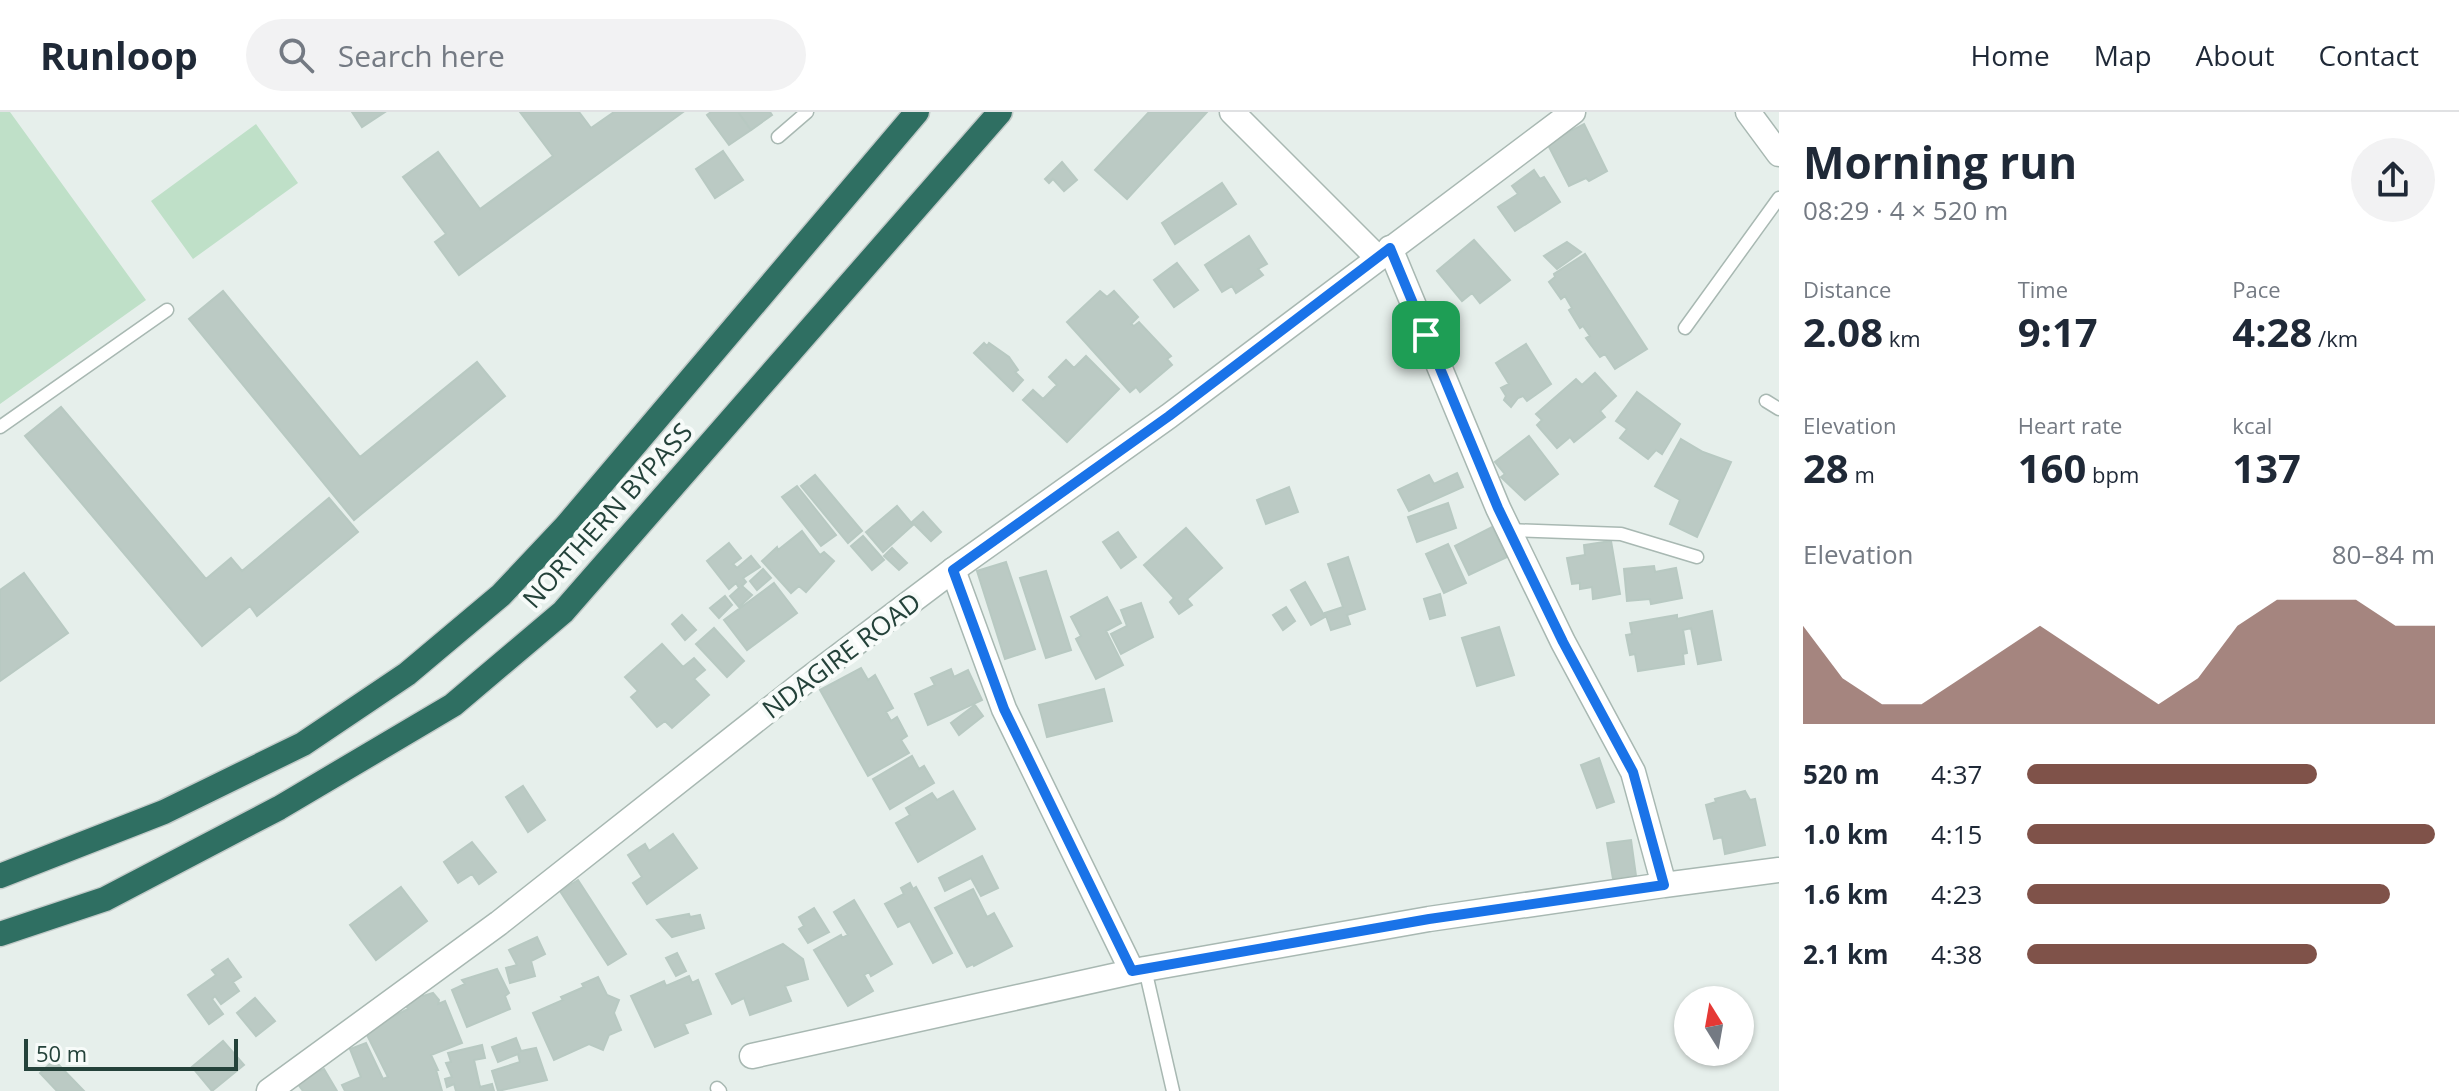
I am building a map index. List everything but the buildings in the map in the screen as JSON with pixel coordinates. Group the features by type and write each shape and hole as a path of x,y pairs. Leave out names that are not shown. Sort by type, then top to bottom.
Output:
{"highway":[{"name":"NORTHERN BYPASS","path":"0,876 164,812 303,744 407,674 501,595 566,526 917,112"},
{"name":"NORTHERN BYPASS","path":"0,934 105,899 279,808 453,705 563,612 1000,112"}],"street":[{"path":"1232,112 1384,252 1508,530 1563,642 1633,772 1664,885"},
{"name":"NDAGIRE ROAD","path":"269,1091 499,923 803,683 953,570 1169,416 1573,112"},
{"path":"1748,112 1779,154"},
{"path":"953,570 1004,709 1138,970"},
{"path":"752,1056 1138,970 1429,919 1779,870"}],"lane":[{"path":"778,137 807,112"},
{"path":"1685,328 1779,198"},
{"path":"0,427 167,310"},
{"path":"1766,401 1779,409"},
{"path":"1508,530 1621,534 1697,557"},
{"path":"1138,970 1173,1091"}],"green space":[{"path":"0,112 10,112 146,300 0,404"},
{"path":"256,124 298,183 193,259 151,201"}],"route":[{"path":"1390,248 1426,335 1498,508 1563,642 1633,772 1664,885 1429,919 1132,971 1004,709 953,570 1169,416 1390,248"}]}
